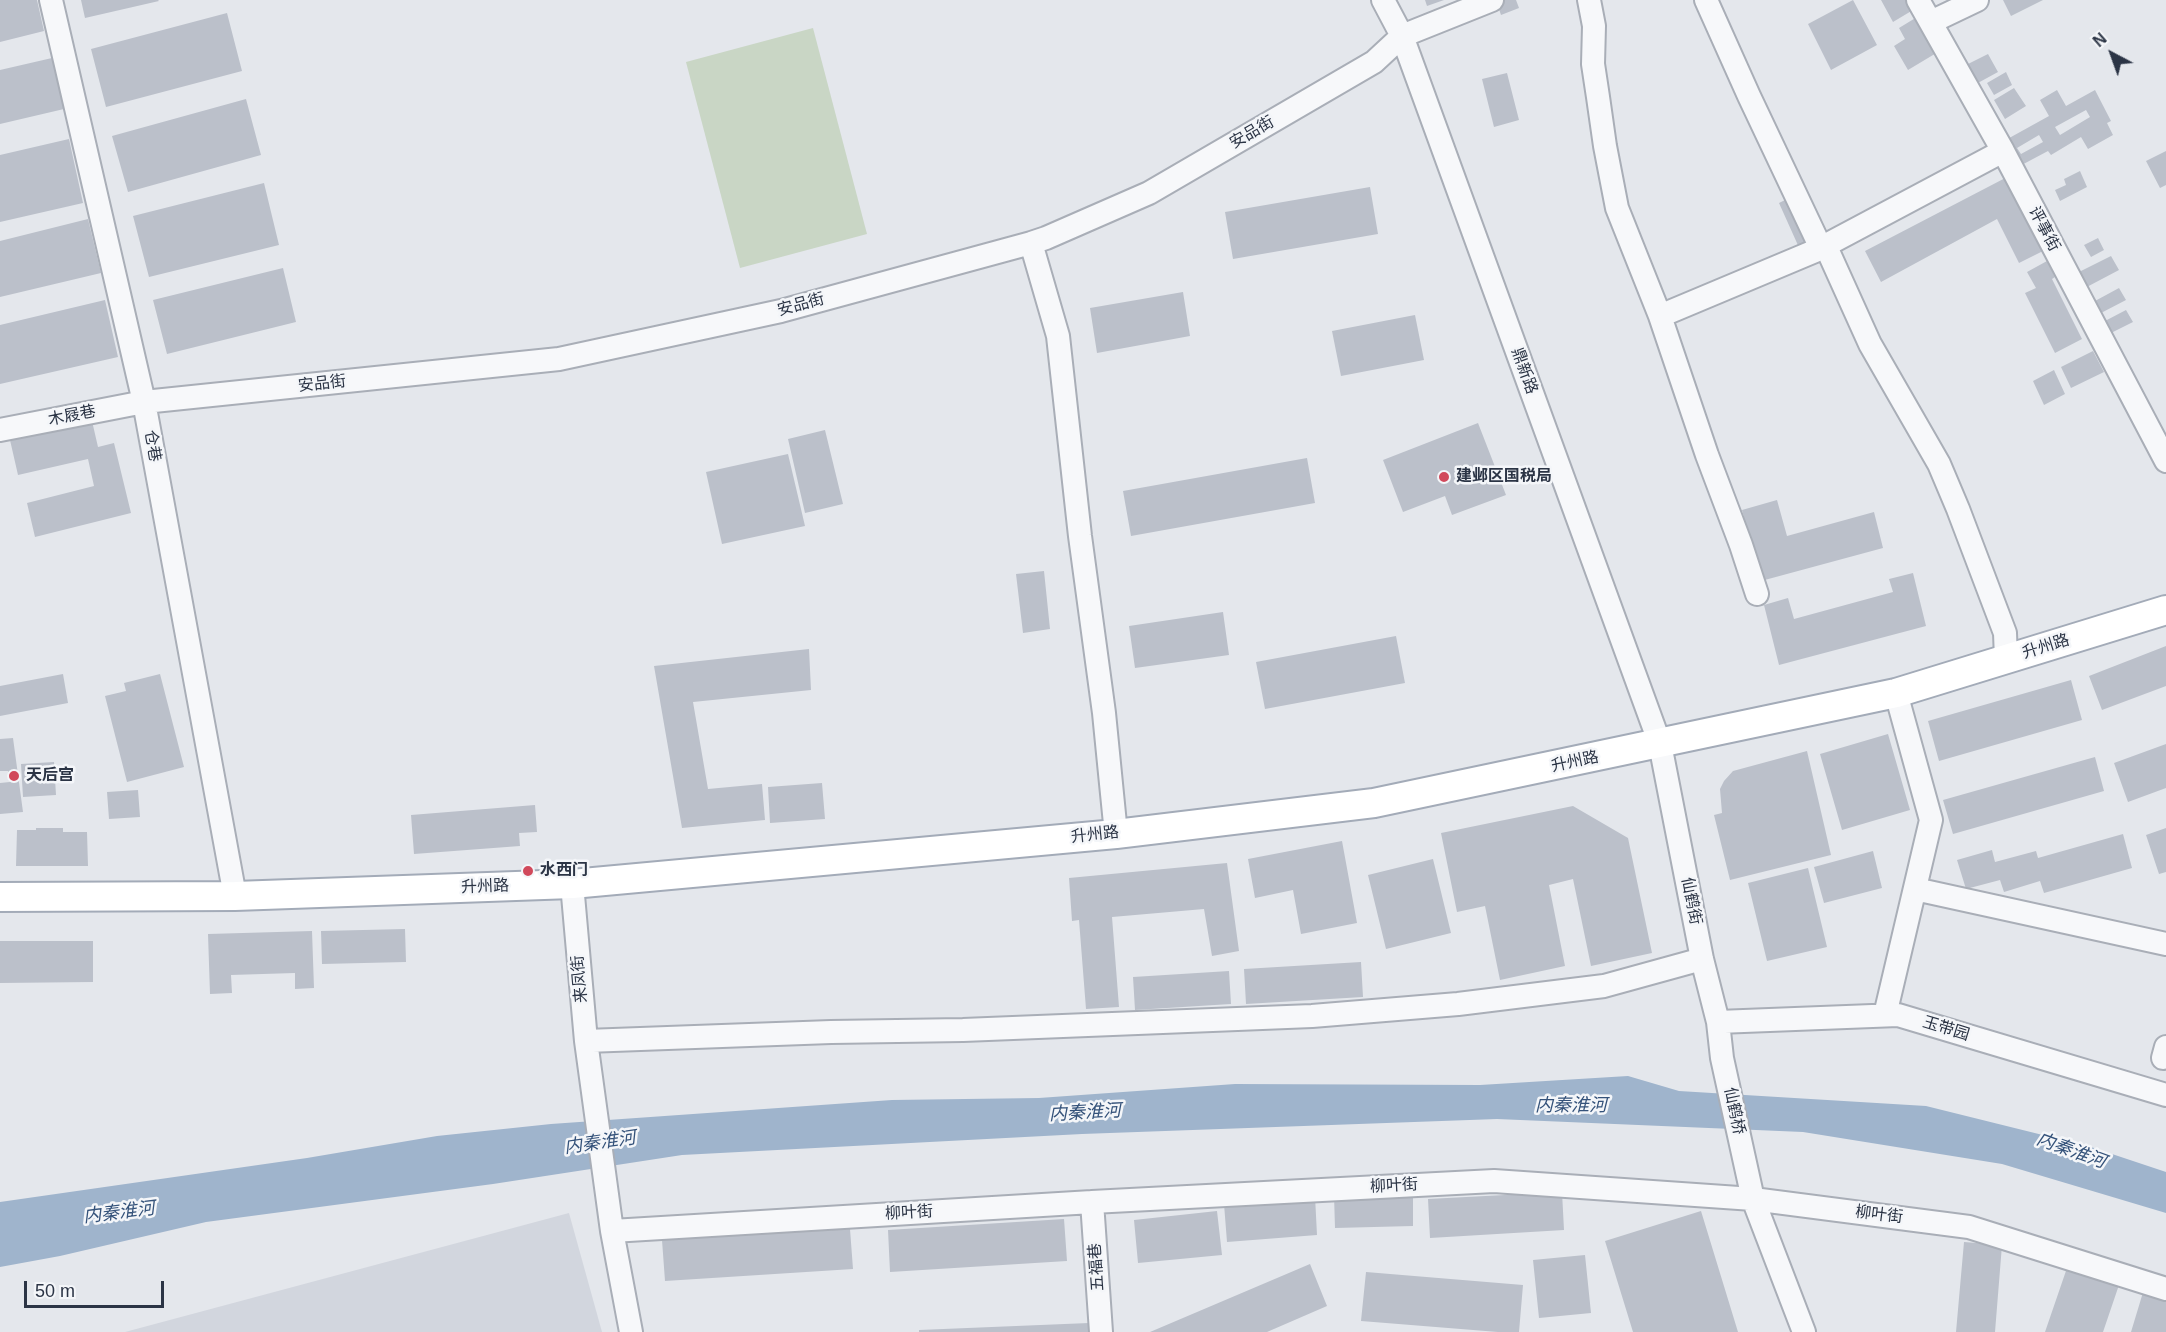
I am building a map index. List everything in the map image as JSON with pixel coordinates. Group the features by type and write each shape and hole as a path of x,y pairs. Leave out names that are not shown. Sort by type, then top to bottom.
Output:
{"main road":[{"name":"升州路","path":"0,897 235,897 572,884 1116,834 1374,803 1896,693 2166,610"}],"street":[{"name":"仓巷","path":"51,0 144,402 235,897"},
{"name":"鼎新路","path":"1383,0 1402,36 1660,744"},
{"path":"1402,36 1492,0"},
{"path":"1589,0 1594,26 1593,64 1600,117 1617,208 1660,316 1757,594"},
{"path":"1706,0 1749,96 1822,246 1828,251 1870,344 1939,464 2005,633 2006,659"},
{"name":"评事街","path":"1918,0 2003,151 2166,461"},
{"path":"1931,22 1977,0"},
{"name":"安品街","path":"144,402 560,360 781,310 1031,243 1149,193 1374,62 1402,36"},
{"path":"1660,316 1822,246 2003,151"},
{"path":"1031,243 1058,336 1080,536 1104,713 1116,834"},
{"name":"木屐巷","path":"0,430 144,402"},
{"path":"1885,1015 1931,820 1896,693"},
{"name":"仙鹤街","path":"1660,744 1702,959 1718,1022 1722,1058"},
{"name":"来凤街","path":"572,884 586,1041 610,1222"},
{"path":"1915,889 2166,944"},
{"path":"586,1041 831,1032 963,1030 1312,1016 1458,1004 1604,986 1702,959"},
{"name":"玉带园","path":"1718,1022 1898,1015 2166,1095"},
{"name":"仙鹤桥","path":"1722,1058 1753,1199"},
{"name":"柳叶街","path":"610,1222 1092,1202 1494,1181 1753,1199 1969,1227 2166,1289"},
{"path":"1753,1199 1804,1332"},
{"name":"五福巷","path":"1092,1202 1101,1332"},
{"path":"610,1222 631,1332"}],"shaded area":[{"path":"569,1213 602,1332 125,1332"}],"green space":[{"path":"813,28 867,234 740,268 686,62"}],"water":[{"name":"内秦淮河","path":"1628,1076 1679,1091 1926,1106 2091,1147 2166,1172 2166,1213 2002,1164 1803,1132 1497,1119 1082,1134 682,1155 493,1184 206,1222 60,1256 0,1267 0,1202 307,1158 437,1136 551,1124 892,1100 1039,1098 1235,1084 1480,1085"}],"building":[{"path":"0,0 37,0 44,31 0,42"},
{"path":"81,0 158,0 159,1 85,18"},
{"path":"1425,0 1444,0 1427,6"},
{"path":"1503,0 1516,0 1519,8 1501,15 1497,3"},
{"path":"1853,0 1877,45 1831,70 1808,24"},
{"path":"1881,0 1914,0 1918,7 1893,22"},
{"path":"2003,0 2043,0 2011,16"},
{"path":"227,13 242,71 106,107 91,49"},
{"path":"1922,14 1943,49 1908,70 1894,46 1905,39 1899,28"},
{"path":"1988,54 1998,72 1976,84 1966,65"},
{"path":"52,58 64,109 0,124 0,70"},
{"path":"2006,72 2012,85 1994,95 1987,83"},
{"path":"1507,73 1519,120 1494,127 1482,79"},
{"path":"2014,88 2026,106 2005,119 1994,100"},
{"path":"2057,90 2066,106 2095,90 2111,121 2107,123 2113,135 2088,149 2081,137 2051,155 2048,151 2016,168 2002,142 2049,116 2040,100","holes":["2086,110 2090,117 2060,135 2055,127","2039,135 2043,142 2021,154 2017,148"]},
{"path":"246,99 261,155 128,192 112,136"},
{"path":"69,139 83,203 0,222 0,155"},
{"path":"2166,151 2166,185 2160,188 2146,161"},
{"path":"2080,171 2087,187 2060,201 2055,190 2066,185 2064,179"},
{"path":"2011,175 2043,251 2019,263 1997,219 1881,282 1865,251"},
{"path":"264,183 279,245 149,277 133,216"},
{"path":"1370,187 1378,234 1233,259 1225,212"},
{"path":"1793,196 1816,245 1801,252 1779,203"},
{"path":"88,219 101,273 0,297 0,241"},
{"path":"2098,238 2104,250 2091,257 2084,245"},
{"path":"2111,256 2119,270 2083,289 2075,274"},
{"path":"2047,261 2055,277 2052,279 2082,339 2055,353 2025,293 2036,288 2027,272"},
{"path":"283,268 296,322 167,354 153,300"},
{"path":"2119,288 2126,300 2101,313 2095,301"},
{"path":"1183,292 1190,336 1097,353 1090,308"},
{"path":"105,300 118,357 0,384 0,325"},
{"path":"2126,310 2133,322 2111,333 2105,321"},
{"path":"1415,315 1424,360 1341,376 1332,331"},
{"path":"2093,351 2104,372 2071,388 2061,367"},
{"path":"2054,370 2065,394 2044,405 2033,381"},
{"path":"92,421 98,447 114,443 131,513 35,537 27,503 94,486 88,459 18,475 10,440"},
{"name":"建邺区国税局","path":"1478,423 1506,495 1452,515 1445,496 1403,512 1383,460"},
{"path":"825,430 843,504 805,513 788,439"},
{"path":"788,454 805,526 722,544 706,472"},
{"path":"1307,458 1315,503 1131,536 1123,491"},
{"path":"1777,500 1787,536 1874,512 1883,548 1761,581 1742,510"},
{"path":"1044,571 1050,629 1023,633 1016,574"},
{"path":"1913,573 1926,626 1779,665 1764,605 1788,598 1794,619 1893,592 1889,579"},
{"path":"1223,612 1229,655 1135,668 1129,626"},
{"path":"1396,636 1405,683 1265,709 1256,662"},
{"path":"2166,646 2166,686 2102,710 2089,676"},
{"path":"809,649 811,690 693,702 708,789 762,784 765,820 682,828 654,666"},
{"path":"63,674 68,703 0,716 0,686"},
{"path":"160,674 184,767 127,782 105,696 126,691 124,683"},
{"path":"2071,680 2082,720 1939,761 1928,721"},
{"path":"1888,734 1910,810 1842,830 1820,754"},
{"name":"天后宫","path":"13,738 23,812 0,814 0,783 10,782 8,771 0,771 0,739"},
{"path":"2166,744 2166,788 2128,802 2114,763"},
{"path":"1807,751 1831,855 1730,880 1714,815 1722,813 1720,789 1724,781 1733,771"},
{"path":"2095,757 2104,791 1953,834 1943,800"},
{"path":"54,762 56,795 23,797 21,764"},
{"path":"822,783 825,819 770,823 768,787"},
{"path":"138,790 140,817 109,819 107,792"},
{"path":"535,805 537,832 519,833 520,846 414,854 411,815"},
{"path":"1573,806 1628,838 1652,953 1591,966 1573,879 1549,885 1565,966 1500,980 1485,906 1457,912 1441,833"},
{"path":"36,828 63,828 63,832 87,832 88,866 16,866 17,830 36,830"},
{"path":"2166,828 2166,872 2159,874 2146,835"},
{"path":"2123,834 2132,868 2044,893 2040,881 2004,892 2000,880 1966,889 1957,860 1992,850 1995,862 2036,851 2038,858"},
{"path":"1342,841 1357,923 1301,934 1293,890 1255,898 1248,859"},
{"path":"1873,851 1882,888 1824,903 1814,867"},
{"path":"1433,859 1451,933 1386,949 1368,875"},
{"path":"1227,863 1239,951 1212,956 1204,909 1112,917 1119,1007 1086,1009 1079,920 1072,921 1069,878"},
{"path":"1808,868 1827,947 1767,961 1748,883"},
{"path":"405,929 406,962 322,964 321,931"},
{"path":"312,931 314,988 295,989 295,973 231,975 232,993 210,994 208,934"},
{"path":"0,941 93,941 93,982 0,983"},
{"path":"1361,962 1363,997 1246,1004 1244,969"},
{"path":"1229,971 1231,1004 1135,1010 1133,977"},
{"path":"1562,1192 1564,1230 1430,1238 1428,1199"},
{"path":"1413,1193 1413,1226 1335,1228 1334,1195"},
{"path":"1315,1196 1317,1235 1227,1242 1224,1204"},
{"path":"1217,1211 1222,1255 1138,1263 1134,1220"},
{"path":"1701,1211 1738,1332 1633,1332 1605,1241"},
{"path":"1064,1219 1067,1261 890,1272 888,1230"},
{"path":"850,1229 853,1269 665,1281 662,1240"},
{"path":"1964,1242 2002,1245 1995,1332 1956,1332"},
{"path":"1585,1255 1591,1313 1539,1318 1533,1260"},
{"path":"1310,1264 1327,1306 1267,1332 1150,1332"},
{"path":"2068,1265 2120,1282 2103,1332 2045,1332"},
{"path":"1366,1272 1523,1285 1519,1332 1361,1321"},
{"path":"2144,1289 2166,1295 2166,1332 2131,1332"},
{"path":"1089,1323 1090,1332 919,1332 919,1330"}],"place":[{"name":"建邺区国税局","path":"1444,477"},
{"name":"天后宫","path":"14,776"},
{"name":"水西门","path":"528,871"}]}
